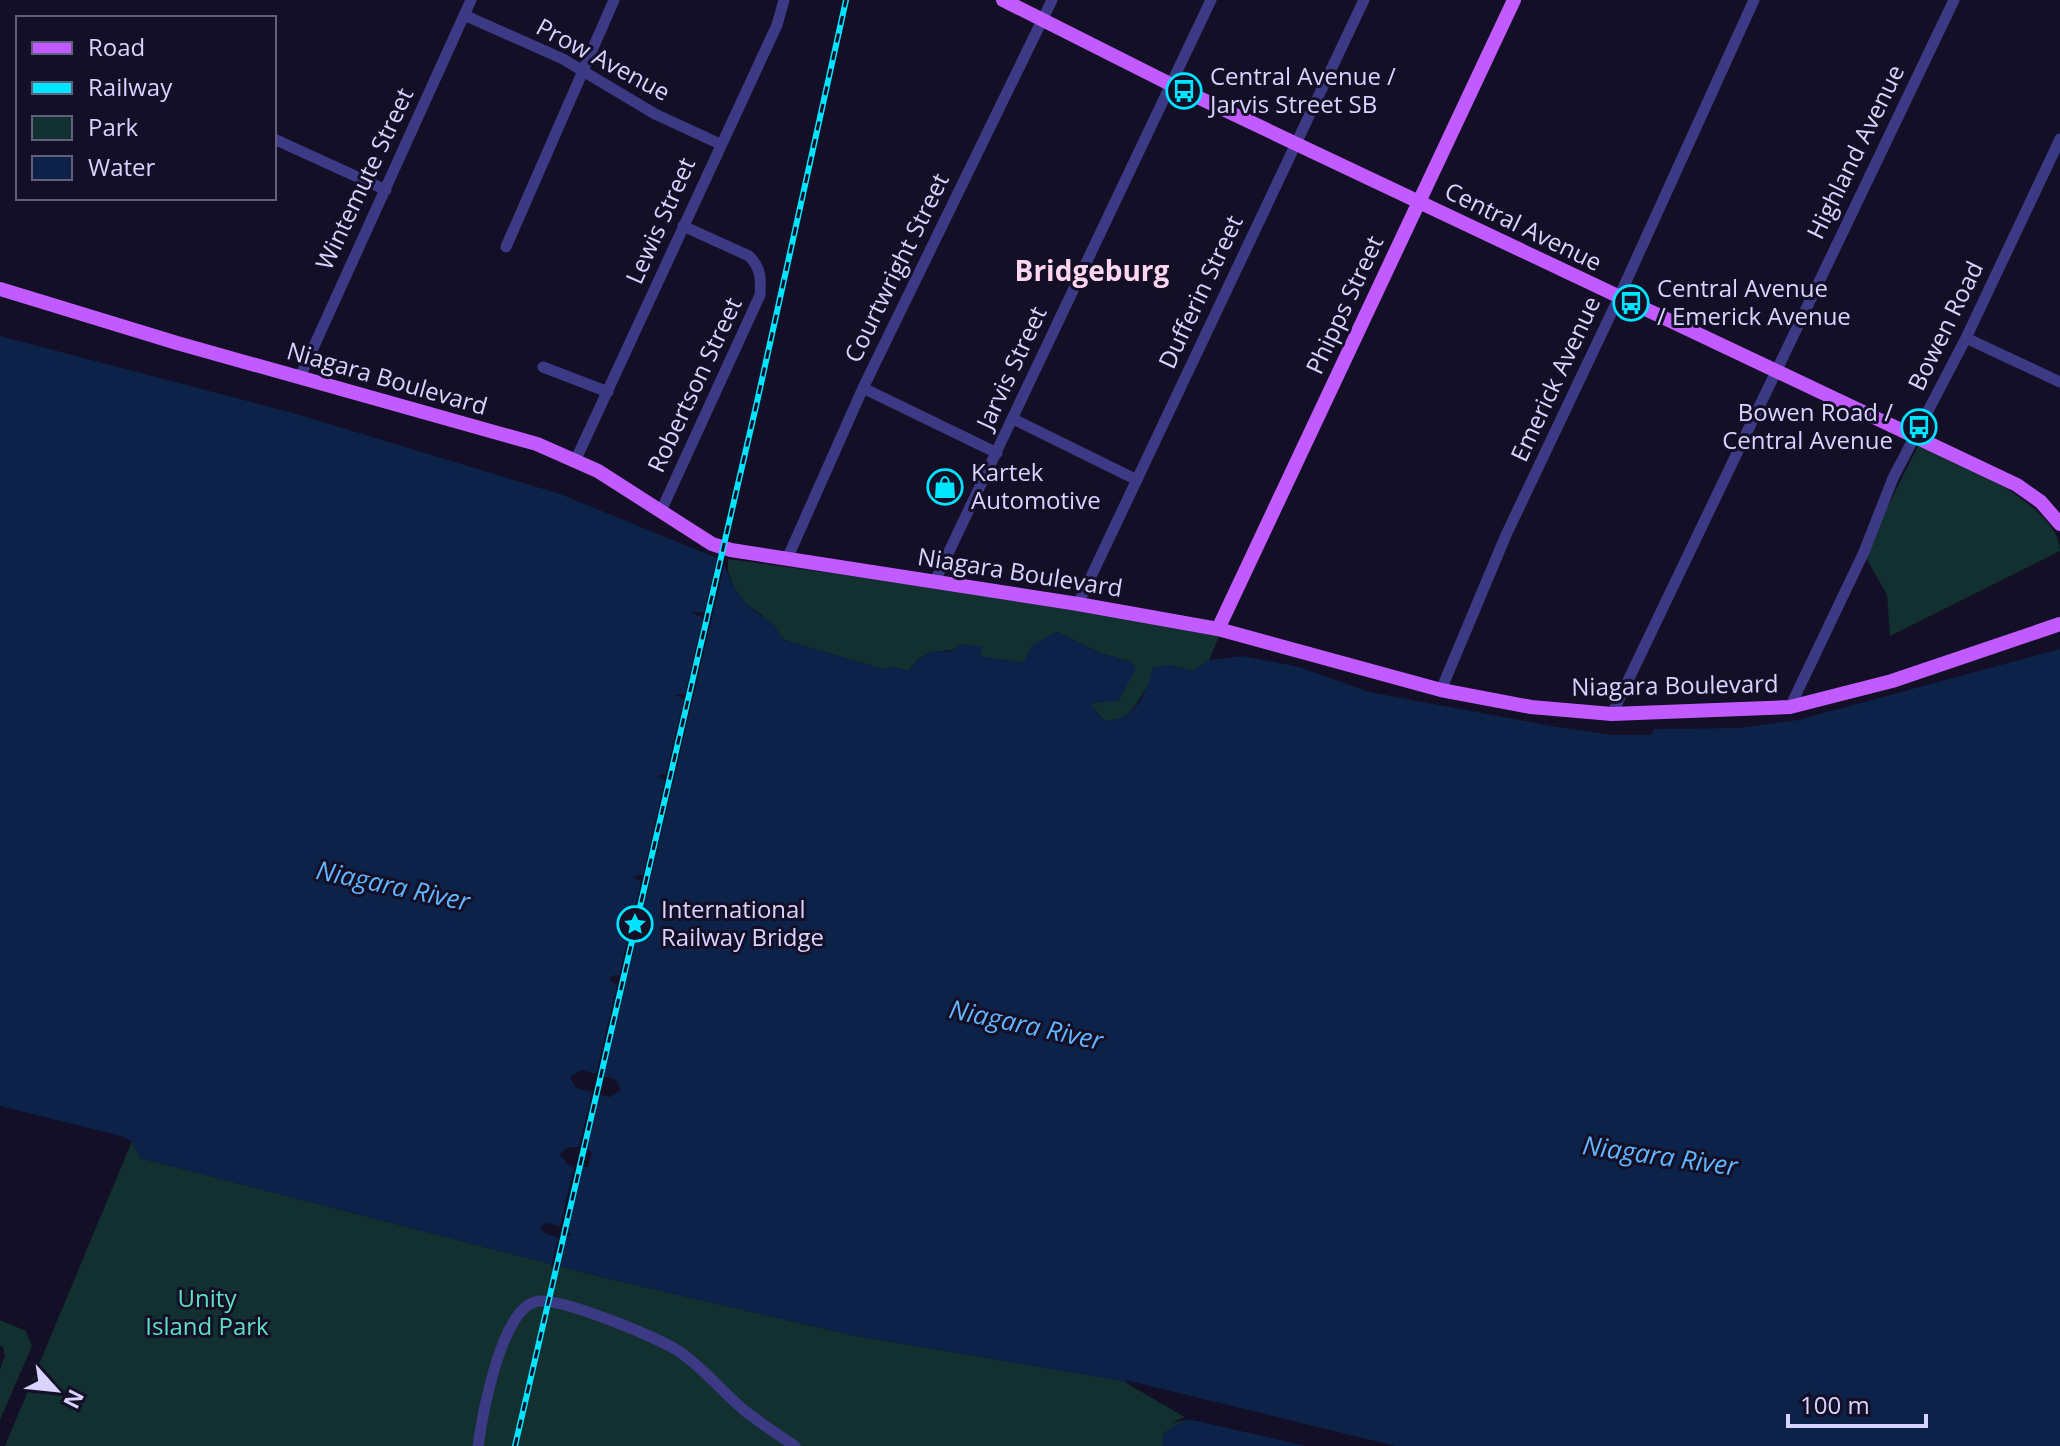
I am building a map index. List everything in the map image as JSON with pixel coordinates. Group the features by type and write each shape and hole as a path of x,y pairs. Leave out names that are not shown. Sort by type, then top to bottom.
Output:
{"main road":[{"name":"Central Avenue","path":"1003,0 1172,85 2017,485 2041,502 2060,524"},
{"name":"Phipps Street","path":"1218,629 1514,0"},
{"name":"Niagara Boulevard","path":"0,289 177,343 537,444 576,459 712,544 731,550 1218,629 1441,690 1531,707 1612,714 1790,707 1892,681 2060,624"}],"street":[{"name":"Wintemute Street","path":"300,377 471,0"},
{"path":"506,247 614,0"},
{"name":"Lewis Street","path":"576,459 777,25 784,0"},
{"name":"Courtwright Street","path":"787,559 863,388 1052,0"},
{"name":"Jarvis Street","path":"935,581 1211,0"},
{"name":"Dufferin Street","path":"1078,604 1364,0"},
{"name":"Emerick Avenue","path":"1441,690 1506,535 1619,297 1754,0"},
{"name":"Highland Avenue","path":"1612,714 1954,0"},
{"name":"Prow Avenue","path":"464,15 582,70 647,109 720,144"},
{"name":"Bowen Road","path":"1790,707 1864,552 1893,478 1966,338 2060,139"},
{"path":"276,140 386,190"},
{"name":"Robertson Street","path":"661,511 760,295 761,274 749,256 683,226"},
{"path":"1966,338 2060,382"},
{"path":"543,367 608,392"},
{"path":"863,388 997,453"},
{"path":"1013,419 1137,480"},
{"path":"478,1446 485,1401 506,1339 516,1316 539,1301 605,1319 676,1350 745,1411 795,1446"}],"green space":[{"path":"1920,442 2025,501 2043,517 2055,534 2060,551 1890,636 1887,595 1864,554"},
{"path":"728,559 897,582 1220,634 1209,660 1193,671 1169,665 1150,683 1127,714 1104,720 1092,703 1105,701 1132,662 1100,653 1057,632 1037,644 1023,663 979,656 982,647 931,652 917,660 909,671 890,666 886,670 784,640 761,614 747,605 735,589 728,571"},
{"name":"Unity Island Park","path":"132,1141 140,1158 597,1276 851,1335 1123,1381 1188,1419 1165,1432 1162,1446 5,1446"},
{"path":"0,1320 26,1331 32,1346 0,1420 0,1369 5,1356 0,1345"}],"water":[{"name":"Niagara River","path":"0,336 293,413 560,494 722,560 735,589 747,605 774,625 784,640 886,670 889,666 909,671 917,660 931,652 952,651 962,644 983,647 980,656 1023,663 1032,645 1057,632 1100,653 1132,662 1136,669 1118,701 1092,703 1104,720 1124,717 1138,704 1153,667 1169,665 1193,671 1209,660 1243,656 1299,667 1369,692 1557,727 1612,735 1651,735 1655,729 1739,728 1798,720 2060,649 2060,1446 1389,1446 1123,1381 851,1335 597,1276 140,1158 132,1141 121,1136 0,1106"},
{"path":"1188,1419 1316,1446 1162,1446 1165,1432"}],"pier":[{"name":"International Railway Bridge","path":"718,554 726,558 604,1076 615,1079 621,1090 610,1097 600,1095 587,1150 592,1152 588,1167 583,1167 568,1231 571,1235 567,1237 559,1270 551,1268 558,1237 543,1233 540,1227 546,1223 560,1226 574,1167 567,1164 560,1154 569,1147 579,1147 592,1092 576,1088 570,1077 581,1070 596,1074 617,986 609,979 619,976 641,882 632,876 643,875 665,780 657,776 666,774 684,699 675,695 685,694 703,618 691,612 704,612"},
{"path":"1126,1380 1395,1446 1372,1446 1134,1387"},
{"path":"1189,1415 1250,1429 1260,1428 1317,1442 1320,1446 1306,1446 1191,1419 1172,1423"}],"railway":[{"path":"515,1446 757,402 846,0"}],"place":[{"name":"Central Avenue / Jarvis Street SB","path":"1184,91"},
{"name":"Central Avenue / Emerick Avenue","path":"1631,303"},
{"name":"Bowen Road / Central Avenue","path":"1919,427"},
{"name":"Kartek Automotive","path":"945,487"},
{"name":"International Railway Bridge","path":"635,924"}],"district":[{"name":"Bridgeburg","path":"1092,271"}]}
